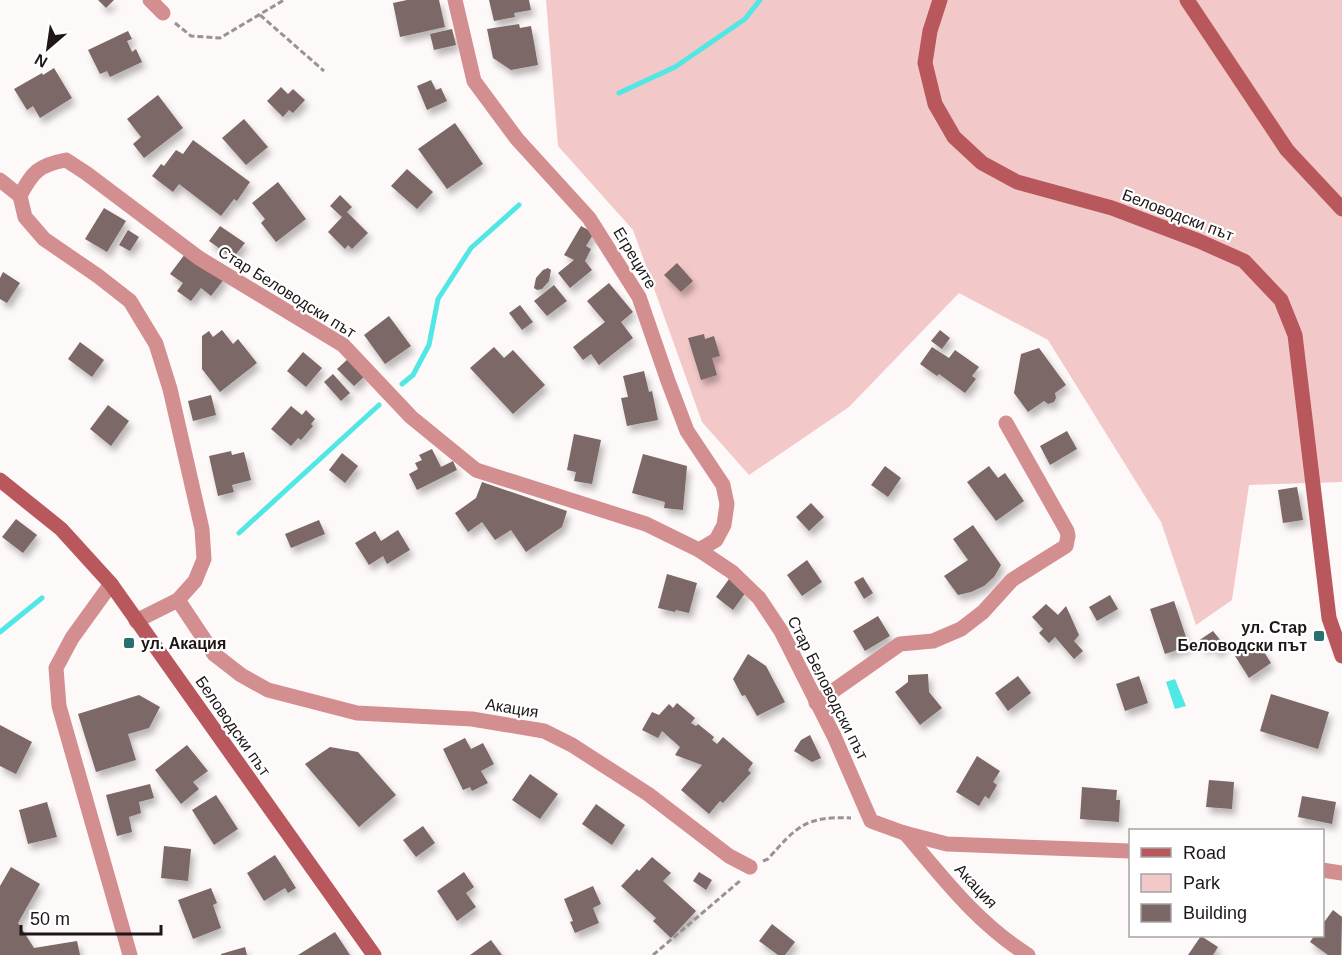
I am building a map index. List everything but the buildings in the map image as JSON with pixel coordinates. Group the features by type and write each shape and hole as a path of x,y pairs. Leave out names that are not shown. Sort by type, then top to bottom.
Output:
{"street":[{"path":"150,0 163,13"},
{"name":"Егреците","path":"455,0 474,81 517,139 589,218 639,297 687,431 723,485 727,504 724,525 716,540 699,550"},
{"name":"Беловодски път","path":"940,0 930,31 925,63 936,104 954,137 982,163 1017,182 1112,208 1244,261 1281,300 1295,334 1329,618 1342,656"},
{"path":"1187,0 1287,150 1342,209"},
{"name":"Стар Беловодски път","path":"20,196 29,178 46,164 66,160 199,258 343,345 411,417 476,470 646,524 699,550 732,572 759,598 781,631 834,736 871,821"},
{"path":"0,180 20,196 26,217 44,240 98,276 130,301 156,344 170,389 202,529 204,559 195,581 178,600 136,621"},
{"path":"816,703 900,644 933,641 961,629 983,612 1012,580 1065,546 1068,536 1066,531 1006,423"},
{"name":"Беловодски път","path":"0,480 61,529 111,584 374,955"},
{"path":"111,584 72,638 56,668 59,706 130,955"},
{"name":"Акация","path":"178,600 214,654 241,675 268,690 357,713 472,720 544,731 572,744 648,794 729,856 750,867"},
{"path":"871,821 904,833 947,844 1129,851"},
{"name":"Акация","path":"904,833 976,914 1004,940 1028,955"},
{"path":"1324,870 1342,873"}],"path":[{"path":"163,13 191,36 220,38 284,0"},
{"path":"260,14 324,71"},
{"path":"653,955 740,882 750,867 768,859 793,831 809,821 848,818 871,821"}],"green space":[{"path":"546,0 1342,0 1342,482 1249,485 1232,600 1196,625 1161,522 1048,340 959,293 849,407 749,475 702,422 633,230 558,146"}],"water":[{"path":"1175,679 1186,706 1175,709 1166,682"}],"waterway":[{"path":"619,93 675,67 745,19 760,0"},
{"path":"402,384 413,375 429,345 438,299 471,248 519,205"},
{"path":"239,533 379,405"},
{"path":"0,632 42,598"}],"place":[{"name":"ул. Стар Беловодски път","path":"1319,636"},
{"name":"ул. Акация","path":"129,643"}]}
